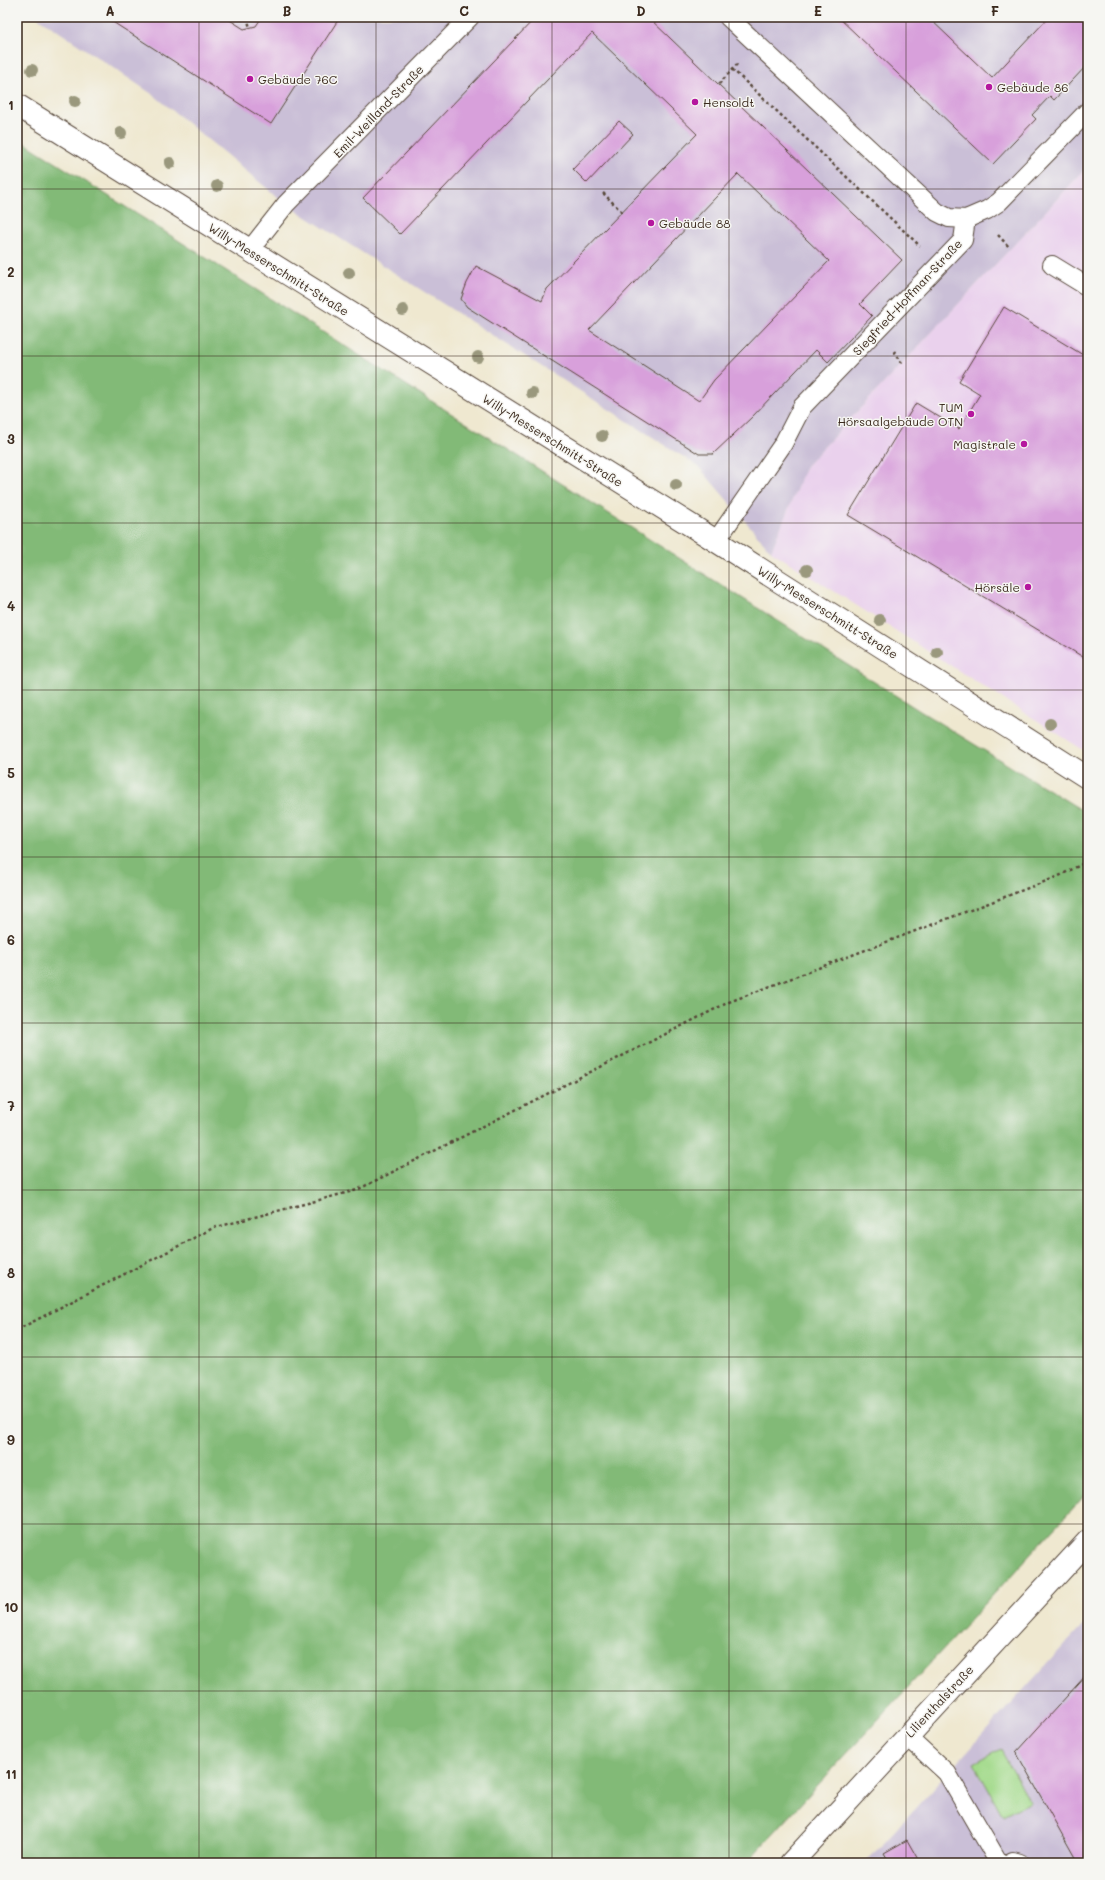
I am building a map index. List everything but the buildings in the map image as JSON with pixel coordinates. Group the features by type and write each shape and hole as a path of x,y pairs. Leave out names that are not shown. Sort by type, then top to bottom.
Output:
{"street":[{"name":"Willy-Messerschmitt-Straße","path":"17,105 716,541 1088,778"},
{"name":"Lilienthalstraße","path":"791,1863 906,1736 1088,1540"}],"lane":[{"name":"Emil-Weilland-Straße","path":"249,250 286,204 470,17"},
{"path":"728,17 937,212 949,218 966,219 978,215 999,202 1088,111"},
{"name":"Siegfried-Hoffman-Straße","path":"716,541 783,444 802,407 962,240 966,219"},
{"path":"1052,265 1088,287"},
{"path":"906,1736 947,1773 999,1863"},
{"path":"1009,1863 1013,1861 1020,1863"}],"path":[{"path":"247,17 250,28"},
{"path":"732,70 940,264"},
{"path":"603,193 622,212"},
{"path":"17,1330 213,1228 357,1190 730,1002 1057,877 1088,861"}],"shaded area":[{"path":"37,17 1088,17 1088,166 806,466 771,551 698,466 286,204 155,96"},
{"name":"TUM Hörsaalgebäude OTN","path":"1088,166 1088,753 771,551 806,466"},
{"path":"1088,1619 1088,1863 865,1863 963,1756"}],"green space":[{"path":"17,138 920,711 1088,814 1088,1492 746,1863 17,1863"},
{"path":"1001,1749 1030,1802 1003,1816 974,1763"}],"place":[{"name":"Gebäude 76C","path":"250,79"},
{"name":"Gebäude 86","path":"989,87"},
{"name":"Hensoldt","path":"695,102"},
{"name":"Gebäude 88","path":"651,223"},
{"name":"TUM Hörsaalgebäude OTN","path":"971,414"},
{"name":"Magistrale","path":"1024,444"},
{"name":"Hörsäle","path":"1028,587"}]}
